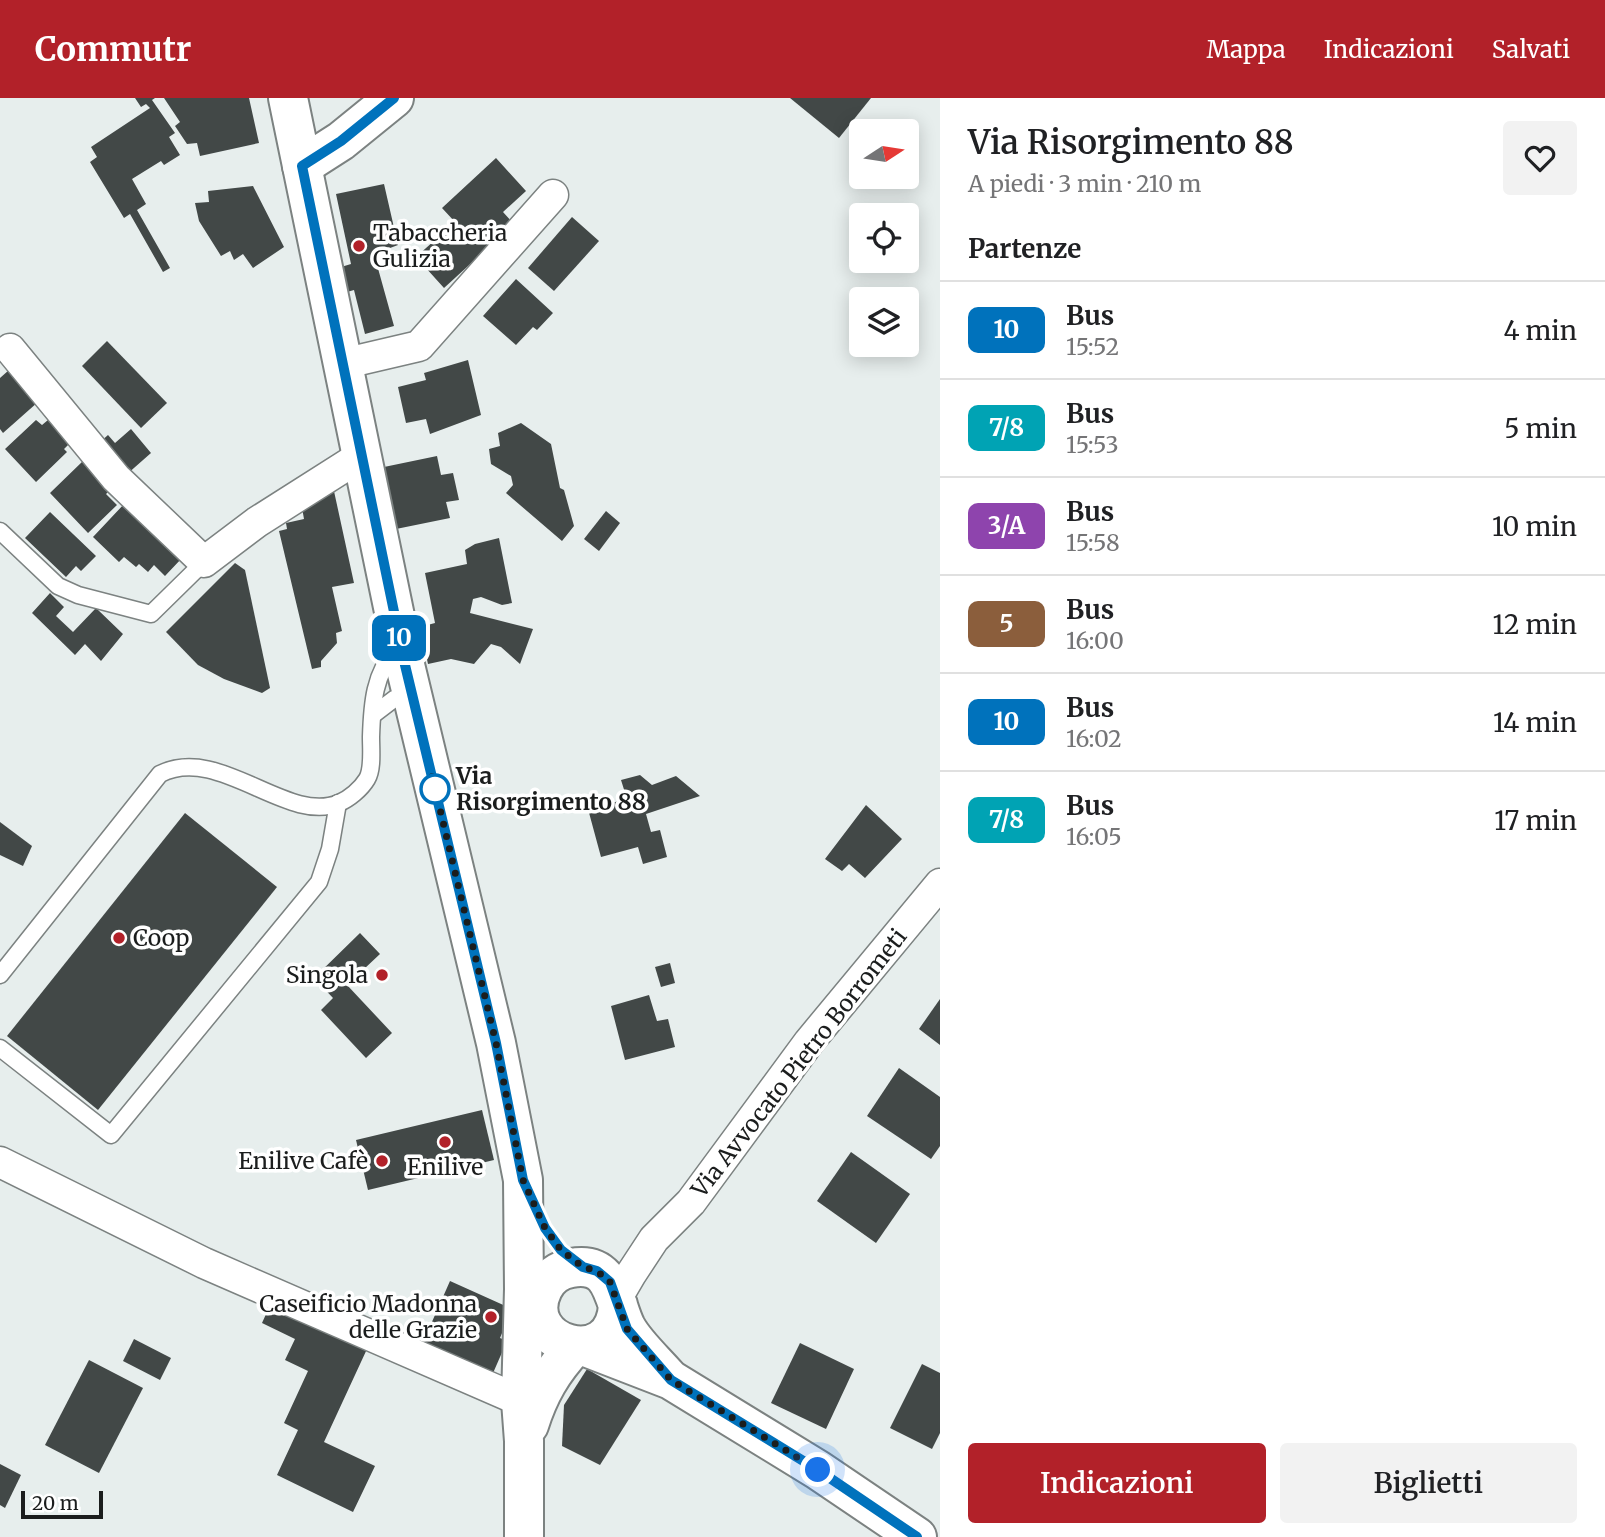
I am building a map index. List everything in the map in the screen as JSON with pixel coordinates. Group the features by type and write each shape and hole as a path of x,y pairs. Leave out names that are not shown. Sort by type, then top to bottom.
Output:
{"street":[{"path":"288,98 400,645 496,1043 523,1180 535,1305 554,1338 560,1342 579,1346 671,1380 818,1470 917,1537"},
{"path":"302,166 341,141 394,98"},
{"path":"342,364 419,346 553,195"},
{"path":"10,349 117,478 204,562 257,522 360,456"},
{"name":"Via Avvocato Pietro Borrometi","path":"654,1240 691,1202 809,1042 940,884"},
{"path":"0,1163 204,1263 521,1401"},
{"path":"523,1180 545,1228 561,1250 586,1268"},
{"path":"586,1268 613,1260 654,1240"},
{"path":"524,1441 538,1396 560,1362 579,1346 592,1344 608,1332 617,1315 617,1301 631,1273 654,1240"},
{"path":"524,1537 524,1441 521,1401 523,1352 535,1305 545,1285 557,1273 574,1267 597,1271 610,1282 627,1329 671,1380"}],"lane":[{"path":"0,531 58,586 88,598 152,614 204,562"},
{"path":"0,975 160,774 173,768 200,768 294,802 319,807 338,803 356,792 368,778 375,691 384,662 400,645"},
{"path":"373,715 394,699 412,697"},
{"path":"0,1048 110,1135 319,881 330,849 338,803"}],"building":[{"path":"135,98 155,98 152,100 175,133 169,137 180,155 164,165 161,161 132,179 146,204 137,210 170,268 163,272 130,214 124,218 90,162 97,157 91,147 150,108 146,104 141,107"},
{"path":"164,98 249,98 259,143 200,156 197,143 187,144 175,126 180,122"},
{"path":"790,98 871,98 854,119 849,119 849,126 839,138"},
{"path":"496,158 526,191 503,212 514,224 444,288 416,257 455,222 442,208"},
{"path":"384,184 398,245 374,254 394,326 365,334 354,290 347,292 341,267 351,264 336,194"},
{"path":"253,186 284,247 253,268 243,254 234,260 230,251 221,256 199,221 195,203 209,202 208,191"},
{"path":"572,217 599,241 554,291 528,268"},
{"path":"516,279 553,313 537,330 533,327 516,345 483,316"},
{"path":"107,341 167,403 141,428 82,366"},
{"path":"468,360 481,415 430,434 426,419 406,423 398,387 426,380 424,373"},
{"path":"9,370 38,402 3,433 0,429 0,378"},
{"path":"36,420 42,425 48,420 69,444 64,449 67,452 36,482 5,449"},
{"path":"521,423 551,444 560,488 564,490 574,526 562,541 506,493 513,485 511,476 491,464 489,449 500,446 498,433"},
{"path":"131,429 151,453 126,475 98,444 108,435 115,443"},
{"path":"437,456 441,475 453,473 459,500 446,502 450,518 396,529 384,467"},
{"path":"84,460 112,488 106,494 117,505 88,533 50,493"},
{"path":"332,482 354,583 332,587 342,631 336,633 337,643 321,661 321,667 312,669 279,531 287,529 286,523 304,519 301,502"},
{"path":"125,503 182,558 165,576 154,565 148,572 139,564 136,567 124,557 119,562 93,537"},
{"path":"606,511 620,523 599,551 584,539"},
{"path":"50,512 96,556 81,571 76,566 66,577 25,538"},
{"path":"499,538 512,603 502,605 481,597 473,599 470,613 533,629 520,664 501,647 491,644 474,664 451,659 428,664 420,627 435,623 425,573 467,564 465,550 475,544"},
{"path":"235,563 245,570 270,688 262,693 224,679 198,665 166,632"},
{"path":"50,593 64,607 56,616 73,632 96,608 123,634 101,661 85,644 75,655 32,613"},
{"path":"640,775 652,785 676,776 700,796 646,814 651,832 660,830 667,857 643,864 638,847 601,857 588,809 627,799 621,780"},
{"path":"866,805 902,839 865,878 849,864 842,871 825,859"},
{"path":"185,813 277,887 98,1110 7,1036"},
{"path":"0,822 32,846 23,866 0,855"},
{"path":"360,933 380,954 347,985 392,1033 366,1058 321,1010 333,998 314,978"},
{"path":"670,963 675,983 661,987 655,967"},
{"path":"649,995 657,1021 668,1019 675,1047 625,1060 611,1006"},
{"path":"940,999 940,1045 919,1029"},
{"path":"899,1068 940,1097 940,1146 931,1159 867,1116"},
{"path":"482,1110 494,1160 368,1190 356,1140"},
{"path":"851,1152 910,1194 876,1243 817,1201"},
{"path":"450,1281 512,1309 500,1338 507,1341 490,1380 420,1349"},
{"path":"271,1303 367,1349 324,1442 375,1466 353,1512 277,1475 298,1430 284,1423 308,1371 285,1360 295,1339 262,1323"},
{"path":"134,1339 171,1358 160,1380 123,1361"},
{"path":"800,1343 854,1369 826,1429 771,1403"},
{"path":"89,1360 143,1388 99,1473 45,1445"},
{"path":"922,1364 940,1373 940,1433 932,1449 890,1428"},
{"path":"587,1369 641,1400 600,1465 562,1446 564,1405"},
{"path":"0,1464 21,1475 5,1508 0,1505"}],"bus line":[{"name":"10","path":"394,98 341,141 302,166 405,665 496,1043 523,1180 545,1228 561,1250 583,1267 597,1271 610,1282 627,1329 671,1380 818,1470 917,1537"}],"place":[{"name":"Tabaccheria Gulizia","path":"359,246"},
{"name":"Via Risorgimento 88","path":"435,789"},
{"name":"Coop","path":"119,938"},
{"name":"Singola","path":"382,975"},
{"name":"Enilive","path":"445,1142"},
{"name":"Enilive Cafè","path":"382,1161"},
{"name":"Caseificio Madonna delle Grazie","path":"491,1317"}],"route":[{"path":"435,789 432,776 496,1043 523,1180 545,1228 561,1250 583,1267 597,1271 610,1282 627,1329 671,1380 818,1470"}]}
